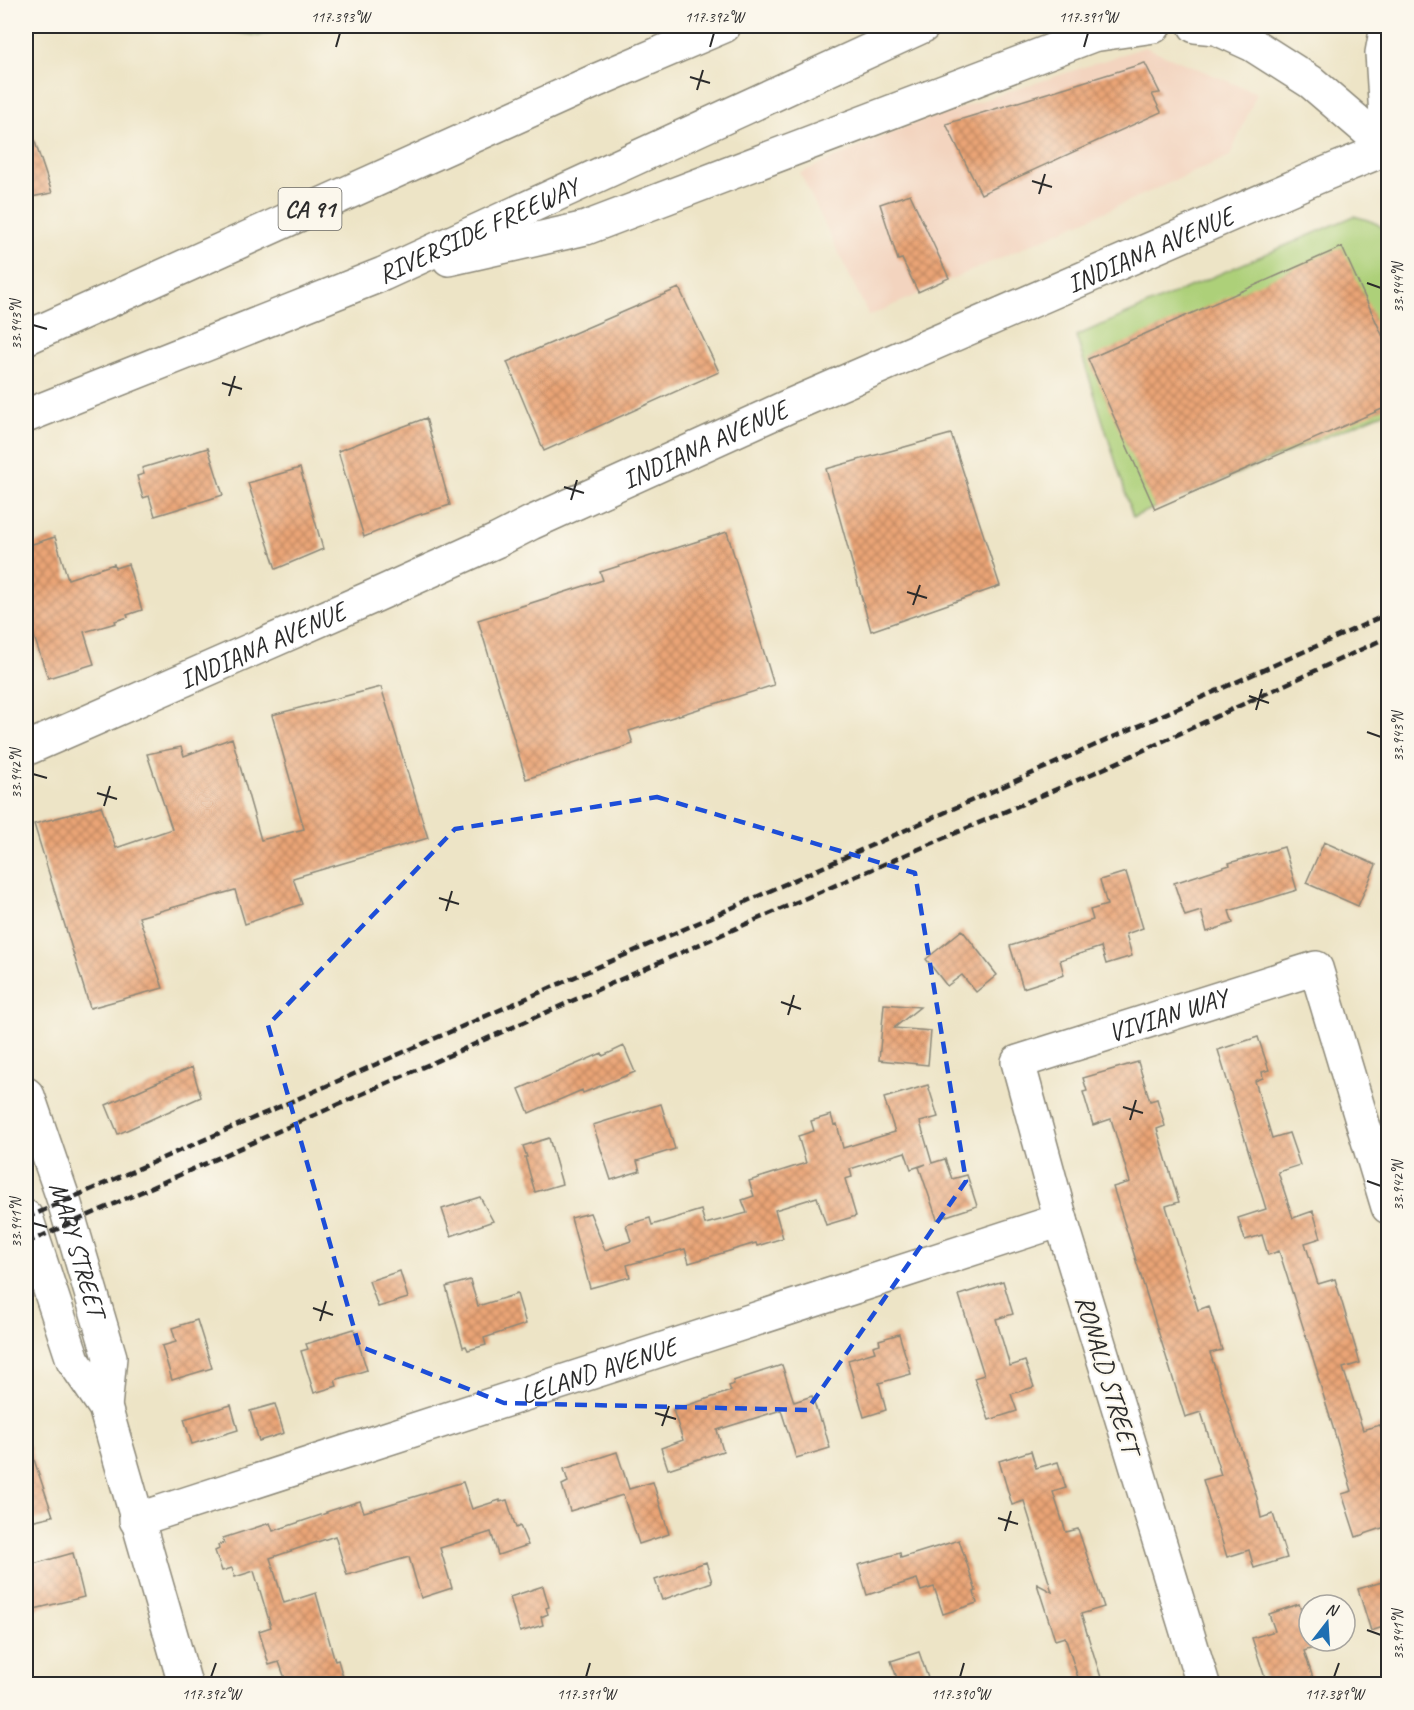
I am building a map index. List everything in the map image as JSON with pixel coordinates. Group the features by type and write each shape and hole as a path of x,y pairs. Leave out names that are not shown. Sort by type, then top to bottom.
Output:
{"main road":[{"path":"595,81 677,26"},
{"name":"CA 91","path":"26,338 595,81 724,26"},
{"name":"RIVERSIDE FREEWAY","path":"26,416 383,274 923,26"},
{"path":"383,274 586,228 1093,35 1154,26"},
{"path":"1195,26 1216,28 1253,45 1311,82 1388,148"},
{"path":"1387,26 1382,53 1388,148"},
{"name":"INDIANA AVENUE","path":"26,749 372,597 797,402 1388,148"},
{"name":"VIVIAN WAY","path":"1018,1062 1316,968 1389,1207"},
{"name":"RONALD STREET","path":"1018,1062 1061,1220 1203,1684"},
{"name":"MARY STREET","path":"26,1094 64,1201 110,1357 105,1407"},
{"name":"MARY STREET","path":"26,1217 73,1360 105,1407 185,1684"},
{"name":"LELAND AVENUE","path":"136,1520 1061,1220"}],"highlighted area":[{"path":"657,797 915,873 966,1181 807,1410 504,1403 359,1346 268,1025 455,829"}],"shaded area":[{"path":"1145,47 1257,93 1230,156 869,316 800,173 914,123"}],"green space":[{"path":"197,26 287,26 259,36"},
{"path":"1354,216 1380,226 1388,239 1388,411 1133,517 1076,336"}],"building":[{"path":"1145,63 1160,93 1152,94 1161,112 981,194 946,124"},
{"path":"29,124 52,193 26,198 26,125"},
{"path":"910,194 949,278 918,292 902,259 898,260 880,204"},
{"path":"1342,247 1389,350 1389,406 1155,509 1088,359"},
{"path":"679,288 719,372 544,451 507,362"},
{"path":"426,418 450,505 415,516 364,537 338,451"},
{"path":"951,434 1000,586 871,631 826,469"},
{"path":"208,448 223,495 155,516 149,496 143,498 137,476 144,474 142,468"},
{"path":"300,468 323,549 276,569 248,483"},
{"path":"727,532 774,685 629,731 633,744 526,779 478,620 603,580 600,572"},
{"path":"55,537 68,579 114,564 115,568 128,564 142,610 115,621 116,623 84,632 94,664 48,678 26,613 26,546"},
{"path":"381,687 428,838 293,878 302,904 245,924 235,890 139,917 163,988 90,1008 34,824 101,806 116,848 172,829 147,754 181,747 184,756 232,738 261,840 304,829 272,715"},
{"path":"1324,842 1376,865 1358,906 1306,883"},
{"path":"1284,847 1297,890 1229,911 1233,923 1207,932 1201,911 1185,916 1174,883 1230,865 1229,863"},
{"path":"1126,872 1143,928 1126,934 1132,956 1106,964 1101,947 1060,960 1064,975 1023,988 1010,946 1093,920 1090,910 1107,905 1100,880"},
{"path":"962,930 997,975 976,992 962,975 947,986 926,959"},
{"path":"884,1004 920,1007 894,1028 931,1031 928,1065 879,1060"},
{"path":"1258,1037 1269,1070 1262,1072 1263,1078 1255,1081 1272,1138 1289,1133 1300,1165 1278,1172 1293,1218 1313,1211 1321,1238 1305,1243 1318,1284 1335,1279 1360,1363 1343,1368 1363,1430 1380,1425 1389,1452 1389,1507 1382,1510 1388,1526 1356,1537 1342,1494 1352,1491 1279,1251 1268,1255 1262,1235 1245,1240 1238,1218 1266,1209 1218,1050"},
{"path":"624,1046 635,1072 583,1093 582,1090 529,1113 519,1089 602,1053 603,1056"},
{"path":"1138,1062 1150,1101 1157,1099 1165,1126 1157,1129 1179,1202 1166,1206 1198,1310 1209,1306 1222,1350 1210,1353 1257,1498 1261,1518 1273,1514 1287,1558 1254,1568 1249,1550 1227,1557 1203,1480 1221,1475 1201,1412 1185,1417 1113,1187 1130,1182 1111,1119 1093,1125 1083,1092 1087,1091 1083,1078"},
{"path":"192,1067 201,1097 118,1134 106,1105"},
{"path":"928,1085 938,1117 920,1122 932,1163 945,1159 952,1179 967,1175 977,1206 937,1219 919,1167 926,1164 911,1169 905,1152 850,1169 852,1177 845,1179 856,1216 826,1225 817,1197 775,1210 783,1238 757,1246 756,1243 689,1263 685,1249 627,1265 630,1277 590,1288 571,1218 590,1213 605,1250 631,1241 626,1225 650,1218 652,1225 701,1210 705,1224 747,1213 742,1200 754,1196 749,1181 806,1163 798,1136 814,1131 811,1121 831,1115 834,1125 837,1124 843,1148 895,1132 884,1098"},
{"path":"661,1104 675,1149 637,1161 640,1171 611,1180 593,1125"},
{"path":"549,1138 562,1184 535,1192 523,1146"},
{"path":"480,1197 493,1221 451,1236 442,1209"},
{"path":"400,1271 408,1298 378,1307 369,1281"},
{"path":"470,1280 478,1306 517,1294 526,1324 484,1338 486,1345 468,1350 466,1346 463,1347 446,1287"},
{"path":"1003,1281 1013,1314 996,1319 1010,1366 1025,1361 1034,1387 1011,1394 1017,1411 989,1420 974,1378 984,1375 959,1295"},
{"path":"197,1320 212,1368 172,1380 162,1346 176,1342 172,1328"},
{"path":"354,1329 367,1370 335,1380 337,1386 314,1393 301,1351 308,1349 306,1344"},
{"path":"899,1334 911,1374 879,1383 886,1410 864,1417 848,1360 875,1352 873,1346 880,1344 879,1340"},
{"path":"782,1365 794,1402 812,1396 830,1448 796,1458 781,1410 717,1430 723,1451 668,1469 661,1448 683,1440 673,1410 731,1391 729,1386 734,1384 733,1381"},
{"path":"275,1404 284,1433 259,1441 250,1411"},
{"path":"231,1405 238,1430 192,1444 184,1419"},
{"path":"29,1445 53,1516 26,1522 26,1446"},
{"path":"1031,1451 1036,1468 1058,1462 1066,1488 1053,1492 1066,1532 1078,1529 1104,1607 1081,1614 1103,1684 1080,1684 1065,1637 1055,1640 1037,1584 1052,1592 1024,1501 1012,1505 999,1461"},
{"path":"617,1452 629,1489 653,1482 669,1534 639,1544 623,1495 570,1511 562,1485 568,1482 564,1469"},
{"path":"463,1482 472,1509 507,1500 516,1528 520,1526 528,1545 498,1555 491,1532 440,1548 452,1588 421,1598 409,1557 347,1575 335,1536 270,1558 284,1603 316,1593 335,1661 338,1660 345,1684 287,1684 279,1662 269,1665 259,1631 271,1627 254,1571 235,1577 232,1568 222,1571 215,1551 219,1549 218,1545 224,1543 223,1538 270,1523 273,1531 360,1501 364,1512"},
{"path":"959,1540 976,1591 974,1592 977,1603 943,1614 934,1587 921,1591 917,1579 867,1595 858,1565 900,1553 901,1558"},
{"path":"73,1553 84,1597 26,1611 26,1566"},
{"path":"706,1562 712,1582 662,1600 655,1580"},
{"path":"1389,1580 1389,1625 1371,1631 1358,1589"},
{"path":"543,1586 549,1607 546,1608 548,1614 541,1617 543,1625 520,1632 510,1597"},
{"path":"1297,1605 1297,1653 1305,1653 1315,1684 1267,1684 1252,1638 1275,1631 1269,1614"},
{"path":"919,1652 930,1684 899,1684 891,1661"}],"railway":[{"path":"26,1218 716,915 1388,614"},
{"path":"26,1243 714,938 1103,769 1388,637"}]}
